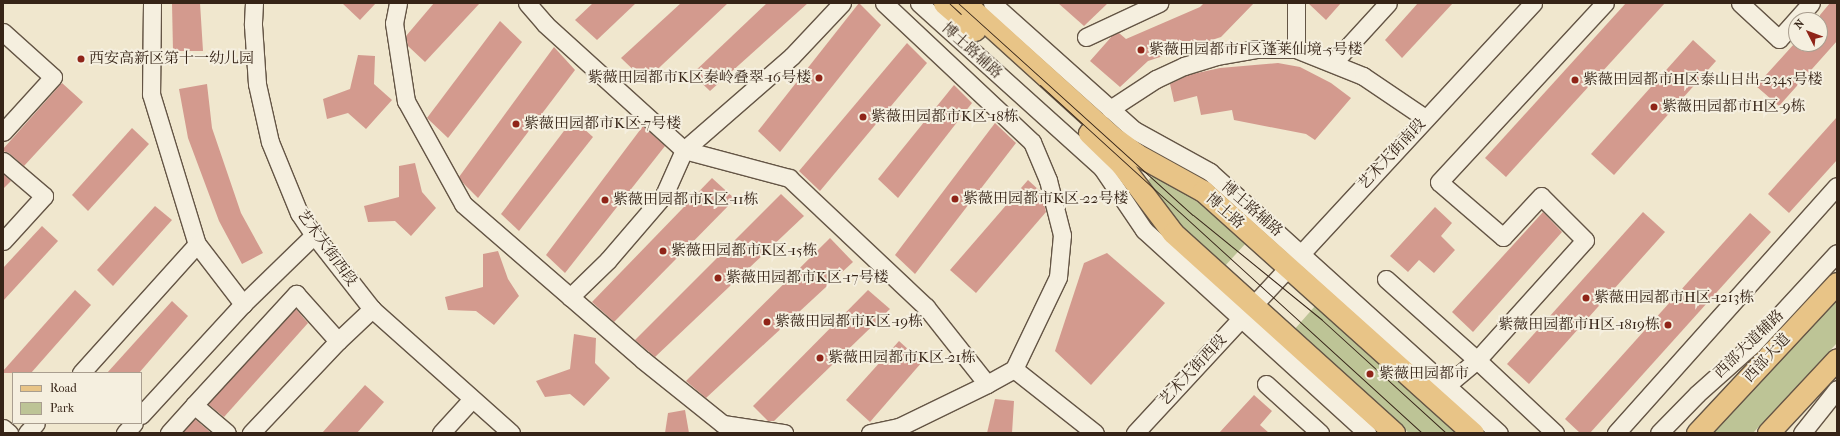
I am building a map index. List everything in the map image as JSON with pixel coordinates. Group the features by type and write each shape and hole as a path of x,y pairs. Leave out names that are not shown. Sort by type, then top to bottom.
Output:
{"main road":[{"name":"博士路","path":"966,3 1113,137 1136,154 1203,191 1294,259 1473,433"},
{"path":"930,5 1099,141 1121,164 1173,233 1246,312 1394,433"},
{"name":"西部大道","path":"1697,433 1837,283"},
{"path":"1768,433 1837,359"}],"street":[{"path":"152,3 151,94 197,244 243,304"},
{"name":"艺术大街西段","path":"254,3 253,25 256,78 270,142 299,213 314,235 372,309 511,433"},
{"path":"398,3 394,23 406,100 463,204 643,360 723,424 784,433"},
{"path":"527,3 545,24 684,150 789,178 926,307 987,384"},
{"path":"570,297 608,260 664,195 684,150 792,56 842,3"},
{"path":"870,433 899,427 987,384 1014,369 1058,277 1062,235 1048,180 1032,142 884,3"},
{"name":"博士路辅路","path":"992,3 1134,130 1210,172 1294,259 1447,385 1499,433"},
{"path":"1086,37 1159,3"},
{"path":"1296,3 1296,49"},
{"path":"1333,63 1388,3"},
{"name":"艺术大街南段","path":"1246,312 1533,3"},
{"path":"1447,385 1477,360 1585,240 1541,196 1503,237 1439,182 1605,3"},
{"path":"1740,3 1778,39 1811,3"},
{"path":"3,32 53,78 3,132"},
{"path":"1110,108 1156,79 1184,66 1203,60 1257,49 1296,49 1363,76 1425,118"},
{"path":"3,161 44,196 3,241"},
{"path":"1616,433 1837,186"},
{"path":"142,414 243,304 314,235"},
{"path":"82,372 197,244"},
{"name":"西部大道辅路","path":"1659,433 1697,394 1752,345 1837,253"},
{"path":"1386,279 1477,360 1555,433"},
{"path":"168,433 296,294 338,341"},
{"path":"251,433 338,341 372,309"},
{"path":"1246,312 1366,433"},
{"name":"艺术大街西段","path":"1135,433 1246,312"},
{"path":"1014,369 1095,433"},
{"path":"1266,384 1320,433"},
{"path":"1802,433 1837,389"},
{"path":"441,433 472,399"},
{"path":"194,406 227,433"},
{"path":"27,433 35,424"},
{"path":"125,433 133,424"},
{"path":"3,428 9,433"}],"green space":[{"path":"1155,173 1205,207 1246,243 1224,267 1184,230 1144,185"},
{"path":"1837,297 1837,343 1753,433 1711,433"},
{"path":"1315,306 1457,433 1409,433 1294,330"}],"building":[{"path":"172,3 200,3 203,51 173,51"},
{"path":"342,3 376,3 360,20"},
{"path":"434,3 480,3 425,62 408,46 406,36"},
{"path":"593,3 636,3 597,40 575,20"},
{"path":"681,3 728,3 645,81 621,58"},
{"path":"767,3 808,3 710,91 692,74"},
{"name":"紫薇田园都市K区秦岭叠翠-16号楼","path":"859,3 881,25 780,152 758,131"},
{"path":"1058,3 1108,3 1084,26"},
{"name":"紫薇田园都市F区蓬莱仙境-5号楼","path":"1204,3 1254,3 1221,37 1148,61 1120,87 1090,61 1113,35 1119,33 1126,39 1200,7"},
{"path":"1308,3 1341,3 1326,20"},
{"path":"1418,3 1453,3 1402,58 1385,40"},
{"name":"紫薇田园都市H区泰山日出-2345号楼","path":"1626,3 1665,3 1506,177 1485,158"},
{"path":"1830,3 1837,3 1837,41 1828,51 1828,12 1822,12"},
{"path":"500,21 522,42 448,138 427,118"},
{"name":"紫薇田园都市H区-9栋","path":"1693,40 1716,61 1614,175 1591,154"},
{"name":"紫薇田园都市K区-18栋","path":"907,43 927,63 820,191 799,171"},
{"name":"紫薇田园都市K区-7号楼","path":"554,47 575,70 478,198 459,177"},
{"path":"1788,51 1788,52 1827,52 1779,106 1756,86"},
{"path":"358,55 375,56 374,84 392,100 366,129 348,113 327,119 323,99 350,89"},
{"path":"1278,63 1300,67 1331,83 1351,98 1315,140 1306,134 1234,120 1232,110 1201,115 1197,96 1174,102 1170,84 1188,75 1220,68"},
{"path":"62,83 83,102 24,166 9,153 3,151 3,149"},
{"path":"207,84 212,128 241,213 263,253 242,264 219,221 188,138 179,89"},
{"path":"954,85 972,103 898,198 878,179"},
{"path":"1837,117 1837,160 1789,213 1768,194"},
{"path":"573,119 593,137 519,231 501,214"},
{"name":"紫薇田园都市K区-22号楼","path":"995,123 1016,143 915,274 895,255"},
{"name":"紫薇田园都市K区-11栋","path":"643,126 665,146 565,273 546,255"},
{"path":"132,128 149,144 88,211 72,195"},
{"path":"415,163 422,192 436,208 411,236 395,221 368,222 364,206 399,197 399,166"},
{"path":"3,174 11,181 3,189"},
{"name":"紫薇田园都市K区-15栋","path":"712,178 735,199 614,322 592,302"},
{"path":"1028,180 1041,192 1046,212 976,293 950,270"},
{"name":"紫薇田园都市K区-17号楼","path":"781,194 804,216 655,357 635,340"},
{"path":"155,206 172,220 113,286 97,270"},
{"path":"1435,207 1452,223 1441,236 1455,250 1434,273 1419,260 1408,272 1390,256"},
{"path":"1543,212 1562,232 1473,332 1452,312"},
{"name":"紫薇田园都市H区-1213栋","path":"1643,212 1665,232 1529,384 1507,364"},
{"name":"紫薇田园都市H区-1819栋","path":"1750,213 1771,232 1590,433 1580,433 1565,419"},
{"path":"42,226 58,241 3,301 3,268"},
{"name":"紫薇田园都市K区-19栋","path":"830,238 853,262 706,398 686,381"},
{"path":"498,251 508,279 519,296 494,325 476,311 448,310 445,297 483,287 483,254"},
{"path":"1107,253 1165,303 1091,385 1055,351 1084,263"},
{"path":"75,290 91,305 32,372 3,373 3,371"},
{"name":"紫薇田园都市K区-21栋","path":"868,290 890,309 774,421 768,421 753,406"},
{"path":"172,301 188,316 140,372 108,372"},
{"path":"296,309 308,323 224,417 208,404"},
{"path":"574,334 596,338 595,363 610,378 584,406 570,394 545,397 536,381 570,369"},
{"path":"899,341 922,362 870,422 846,400"},
{"path":"365,385 384,402 357,433 322,433"},
{"path":"1254,395 1272,411 1260,425 1269,433 1219,433"},
{"path":"995,399 1014,401 1012,433 987,433"},
{"path":"685,410 689,433 665,433 668,413"},
{"path":"195,419 210,432 182,433"}],"tram line":[{"path":"949,3 961,14"},
{"path":"958,3 1193,215 1322,320 1446,433"},
{"path":"1040,85 1422,433"}],"place":[{"name":"紫薇田园都市F区蓬莱仙境-5号楼","path":"1141,50"},
{"name":"西安高新区第十一幼儿园","path":"81,59"},
{"name":"紫薇田园都市K区秦岭叠翠-16号楼","path":"819,78"},
{"name":"紫薇田园都市H区泰山日出-2345号楼","path":"1575,80"},
{"name":"紫薇田园都市H区-9栋","path":"1654,107"},
{"name":"紫薇田园都市K区-18栋","path":"863,117"},
{"name":"紫薇田园都市K区-7号楼","path":"516,124"},
{"name":"紫薇田园都市K区-22号楼","path":"955,199"},
{"name":"紫薇田园都市K区-11栋","path":"605,200"},
{"name":"紫薇田园都市K区-15栋","path":"663,251"},
{"name":"紫薇田园都市K区-17号楼","path":"718,278"},
{"name":"紫薇田园都市H区-1213栋","path":"1586,298"},
{"name":"紫薇田园都市K区-19栋","path":"767,322"},
{"name":"紫薇田园都市H区-1819栋","path":"1668,325"},
{"name":"紫薇田园都市K区-21栋","path":"820,358"},
{"name":"紫薇田园都市","path":"1370,374"}]}
